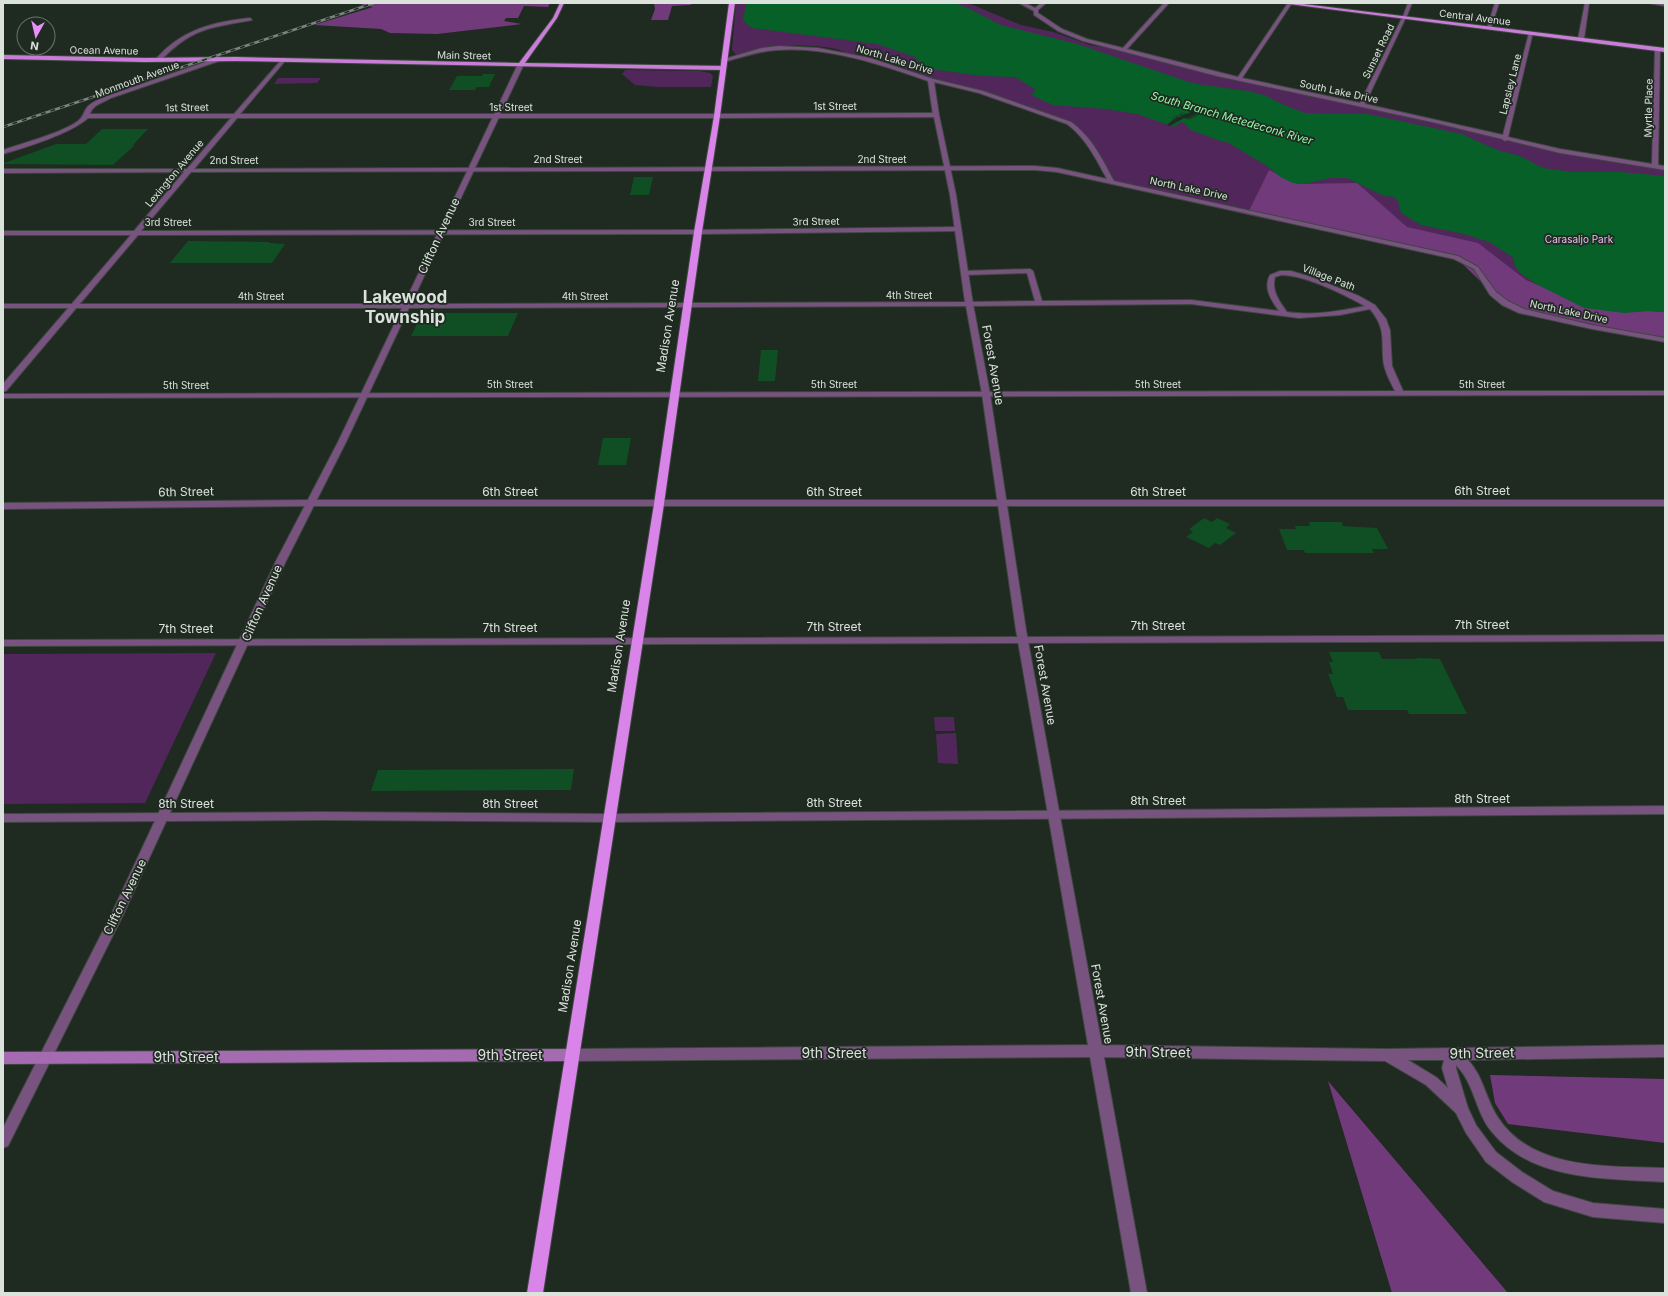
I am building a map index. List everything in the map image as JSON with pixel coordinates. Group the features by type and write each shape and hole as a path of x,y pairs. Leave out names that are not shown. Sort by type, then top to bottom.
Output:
{"highway":[{"name":"Madison Avenue","path":"534,1293 636,641 659,504 698,232 717,116 732,3"}],"main road":[{"path":"521,64 555,18 562,3"},
{"name":"Central Avenue","path":"1287,3 1665,50"},
{"name":"Ocean Avenue","path":"3,57 158,60 205,59"},
{"name":"Main Street","path":"205,59 723,68"},
{"name":"9th Street","path":"3,1058 572,1055"}],"street":[{"name":"South Lake Drive","path":"1021,3 1036,10 1036,14 1040,18 1070,35 1124,50 1239,79 1432,120 1505,139 1560,151 1665,168"},
{"path":"1036,10 1044,3"},
{"path":"1124,50 1167,3"},
{"path":"1239,79 1287,3"},
{"name":"Sunset Road","path":"1361,106 1410,3"},
{"path":"1489,28 1497,3"},
{"path":"1580,39 1587,3"},
{"path":"1650,3 1665,5"},
{"path":"158,60 183,37 191,33 222,23 250,19"},
{"name":"Lapsley Lane","path":"1505,139 1532,33"},
{"name":"North Lake Drive","path":"724,60 766,49 807,49 868,59 931,80 981,92 1069,123 1077,128 1090,145 1112,182 1456,257 1476,268 1493,292 1505,303 1522,310 1592,327 1665,340"},
{"name":"Myrtle Place","path":"1655,167 1658,132 1656,109 1658,49"},
{"name":"Monmouth Avenue","path":"3,152 79,123 87,116 88,110 92,106 109,97 220,59"},
{"name":"Lexington Avenue","path":"3,389 283,60"},
{"name":"Clifton Avenue","path":"3,1142 117,915 281,561 342,442 521,64"},
{"name":"Forest Avenue","path":"931,80 936,115 958,229 969,304 986,394 1003,504 1009,555 1139,1293"},
{"path":"1656,109 1665,109"},
{"name":"1st Street","path":"87,116 936,115"},
{"name":"2nd Street","path":"3,170 1057,170 1090,175 1112,182"},
{"name":"3rd Street","path":"3,233 698,232 958,229"},
{"path":"964,273 1030,272 1039,304"},
{"name":"Village Path","path":"1285,315 1272,295 1270,281 1272,276 1280,273 1290,273 1309,278 1372,307 1382,319 1386,330 1388,366 1400,394"},
{"name":"4th Street","path":"3,306 406,307 1168,302"},
{"name":"Village Path","path":"1168,302 1191,302 1221,305 1285,315 1340,313 1372,307"},
{"name":"5th Street","path":"3,396 1665,393"},
{"name":"6th Street","path":"3,506 311,503 1665,503"},
{"name":"7th Street","path":"3,643 1665,638"},
{"name":"8th Street","path":"3,818 331,816 608,818 1665,810"},
{"name":"9th Street","path":"572,1055 1097,1051 1387,1054 1665,1051"},
{"path":"1453,1053 1449,1068 1461,1109 1471,1130 1491,1157 1516,1177 1549,1197 1593,1210 1665,1216"},
{"path":"1453,1053 1471,1073 1485,1109 1497,1128 1514,1143 1530,1154 1553,1164 1585,1170 1665,1174"},
{"path":"1387,1054 1431,1081 1461,1109"}],"green space":[{"name":"Carasaljo Park","path":"736,3 963,3 973,5 1021,25 1053,32 1090,45 1124,50 1217,74 1560,151 1665,168 1665,340 1592,327 1522,311 1456,257 1112,182 1090,145 1069,123 955,84 931,80 918,73 876,58 858,53 851,56 840,50 814,46 771,47 747,52 738,57 732,50"},
{"path":"625,70 700,71 710,73 713,76 711,87 658,87 635,85 622,74"},
{"path":"278,78 321,78 317,83 274,84"},
{"path":"216,653 145,803 3,804 3,654"},
{"path":"934,717 954,717 955,731 935,731"},
{"path":"956,733 958,764 938,763 936,734"}],"shaded area":[{"path":"355,3 550,3 548,7 524,6 518,18 506,18 504,21 522,24 437,34 390,33 381,29 314,25 373,7"},
{"path":"654,3 692,3 691,5 672,6 668,20 651,20 655,9"},
{"path":"1269,170 1298,184 1357,183 1407,227 1478,243 1526,280 1593,308 1665,312 1665,339 1538,314 1500,300 1452,254 1249,211"},
{"path":"1490,1075 1665,1079 1665,1143 1508,1124 1495,1103"},
{"path":"1328,1081 1508,1293 1392,1293"}],"water":[{"name":"Carasaljo Park","path":"746,3 954,3 968,8 1001,25 1077,44 1189,82 1248,91 1264,95 1305,113 1368,114 1462,134 1497,150 1520,156 1543,168 1574,172 1621,172 1665,176 1665,312 1649,311 1624,313 1584,308 1536,284 1520,273 1514,264 1514,258 1489,242 1464,234 1421,225 1401,213 1398,201 1394,197 1384,196 1347,178 1330,178 1304,184 1293,183 1282,178 1267,166 1227,142 1220,141 1191,130 1184,123 1180,122 1174,127 1137,114 1105,109 1053,105 1031,95 1036,90 1015,77 982,76 930,69 922,65 915,57 877,44 752,28 743,21"}],"pier":[{"path":"1182,104 1180,106 1188,106 1187,108 1192,110 1195,108 1194,110 1199,109 1197,111 1203,110 1200,112 1210,112 1205,114 1196,113 1200,115 1192,115 1197,117 1190,116 1195,118 1188,117 1193,119 1186,118 1191,120 1184,118 1170,126 1167,125 1174,119 1170,117 1175,119 1176,118 1172,117 1178,118 1174,116 1180,117 1181,116 1176,115 1182,116 1178,114 1185,114 1180,112 1187,114 1192,111 1172,105"}],"building":[{"path":"483,74 495,74 489,87 477,87 475,90 449,90 457,76 482,76"},
{"path":"102,129 148,129 133,145 135,145 113,165 4,164 56,144 86,144"},
{"path":"634,177 653,177 649,195 630,195"},
{"path":"188,241 270,242 269,243 285,244 272,263 170,263"},
{"path":"422,313 518,313 508,336 411,336"},
{"path":"761,350 778,350 775,381 758,381"},
{"path":"603,438 631,438 626,465 598,465"},
{"path":"1204,518 1212,522 1217,518 1230,524 1226,528 1236,533 1220,545 1215,543 1209,548 1186,537 1193,532 1189,529"},
{"path":"1309,522 1342,522 1343,526 1377,528 1388,549 1372,549 1374,553 1305,553 1304,550 1287,550 1279,529 1296,529 1295,526 1310,526"},
{"path":"1329,652 1379,652 1382,659 1440,659 1467,714 1409,714 1407,710 1348,710 1343,697 1337,697 1328,674 1333,674 1329,662 1333,662"},
{"path":"574,769 571,790 371,791 378,770"}],"railway":[{"path":"3,127 374,3"}],"district":[{"name":"Lakewood Township","path":"405,307"}],"water label":[{"name":"South Branch Metedeconk River","path":"1232,118"}]}
